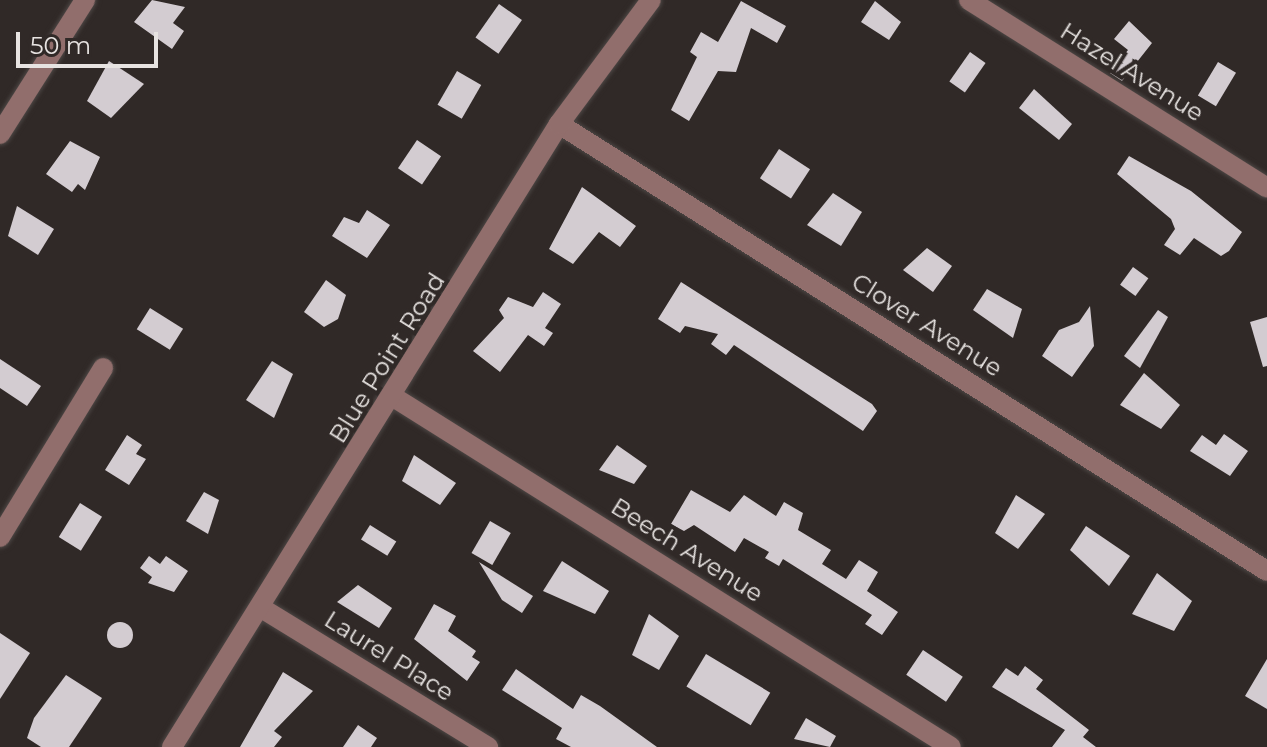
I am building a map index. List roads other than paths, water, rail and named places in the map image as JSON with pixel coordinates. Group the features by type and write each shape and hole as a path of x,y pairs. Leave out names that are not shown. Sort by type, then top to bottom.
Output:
{"street":[{"path":"0,134 85,0"},
{"name":"Blue Point Road","path":"172,747 395,398 559,124 651,0"},
{"name":"Hazel Avenue","path":"969,0 1267,188"},
{"name":"Clover Avenue","path":"559,124 1267,571"},
{"path":"0,537 103,368"},
{"name":"Beech Avenue","path":"395,398 951,747"},
{"name":"Laurel Place","path":"263,609 488,747"}]}
